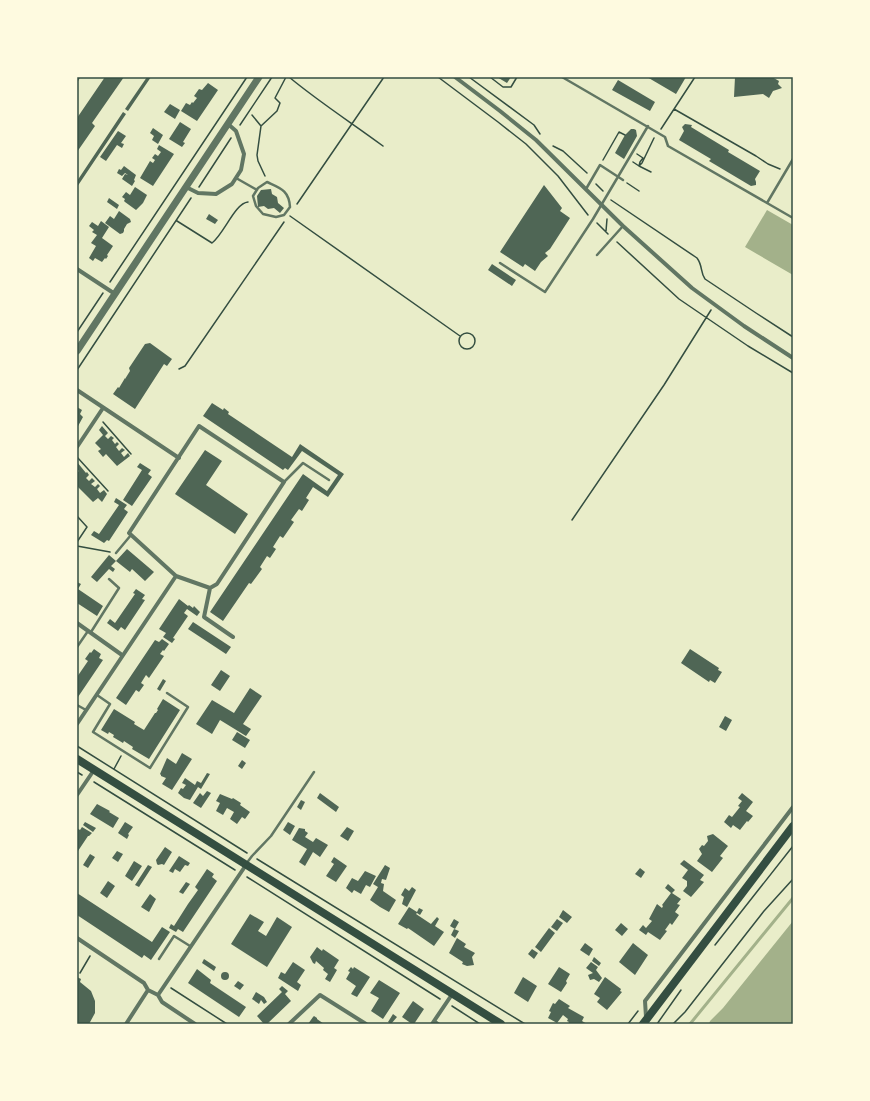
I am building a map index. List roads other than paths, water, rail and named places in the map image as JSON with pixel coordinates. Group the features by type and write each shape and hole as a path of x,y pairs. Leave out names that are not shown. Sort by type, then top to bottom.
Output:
{"main road":[{"path":"77,759 501,1024"},
{"path":"644,1022 793,826"}],"street":[{"path":"77,351 259,77"},
{"path":"455,77 500,110 536,140 623,226 692,288 714,305 793,358"},
{"path":"186,187 198,194 216,194 232,184 236,178 241,170 244,154 236,131 228,124"},
{"path":"77,269 115,294"},
{"path":"77,390 179,458"},
{"path":"77,447 103,408"},
{"path":"210,588 176,576 130,533 199,426 284,482 217,584 210,588 204,617 233,637"},
{"path":"77,724 176,576"},
{"path":"77,623 122,655"},
{"path":"77,795 94,770"},
{"path":"644,1022 645,1001 793,807"},
{"path":"158,996 239,873 246,865"},
{"path":"77,938 144,983 148,990 158,996 162,1002 195,1024"},
{"path":"126,1024 148,990"},
{"path":"434,1022 453,993"},
{"path":"289,1024 320,995 366,1024"}],"lane":[{"path":"562,77 658,132 665,137 668,146 793,218"},
{"path":"500,263 545,292 593,219 648,126"},
{"path":"768,203 793,159"},
{"path":"586,189 600,165 623,180"},
{"path":"236,178 257,190"},
{"path":"267,182 284,190 290,198 290,207 284,214 276,217 263,214 256,206 254,201 253,196 257,190 267,182"},
{"path":"597,255 623,226"},
{"path":"284,482 303,463 328,480"},
{"path":"116,554 132,535"},
{"path":"77,647 90,632 119,588 109,579"},
{"path":"96,695 110,704 93,732 150,768 188,707 167,693"},
{"path":"77,705 86,710"},
{"path":"246,865 252,856 271,836 314,772"},
{"path":"159,959 174,936 190,946"},
{"path":"434,1022 439,1024"}],"waterway":[{"path":"690,1024 793,898"}]}
